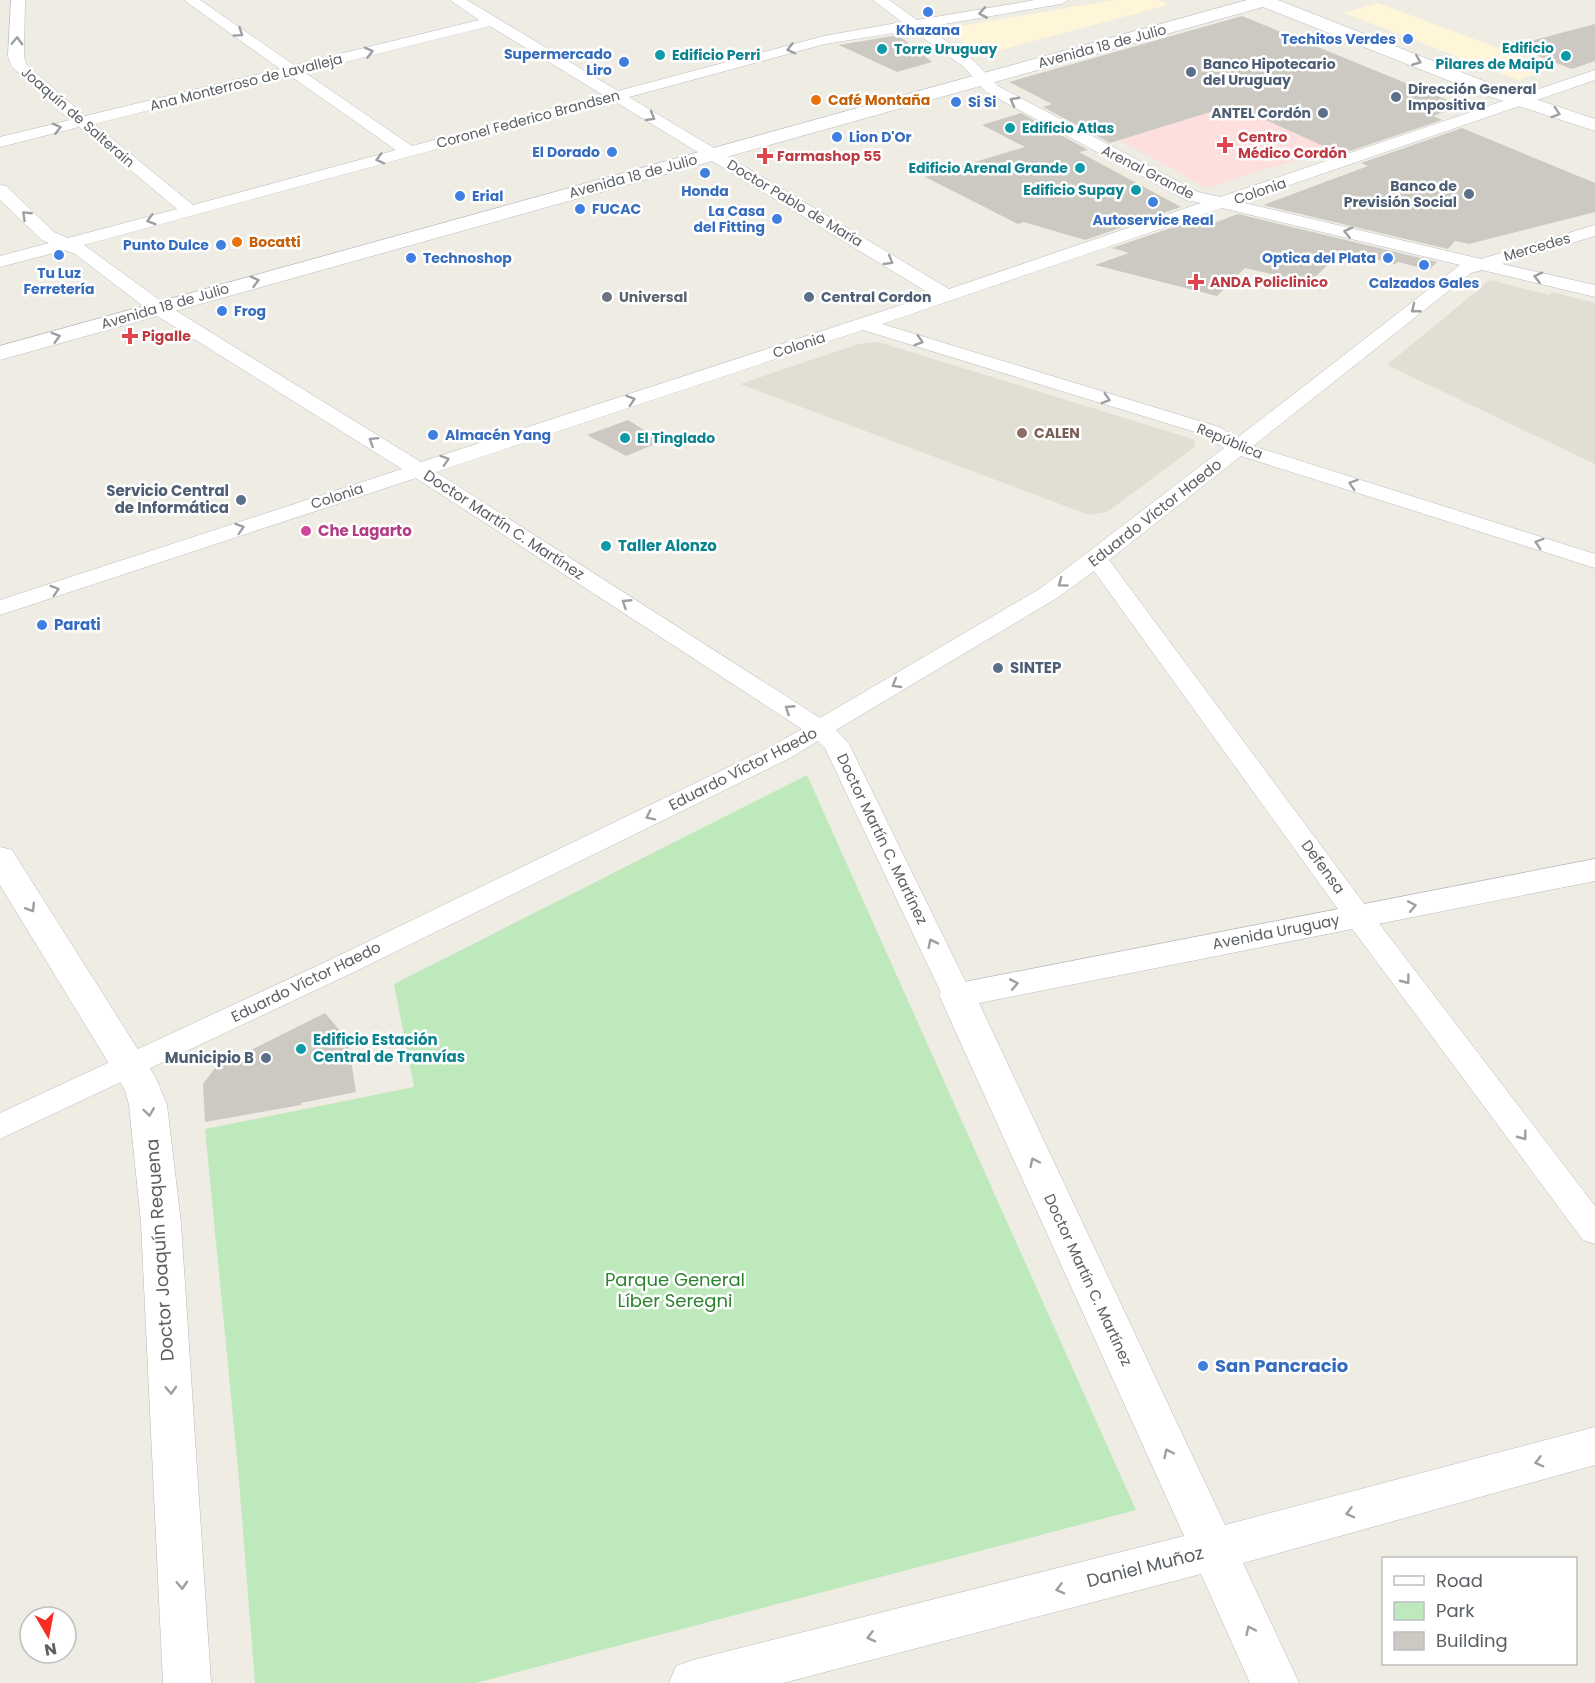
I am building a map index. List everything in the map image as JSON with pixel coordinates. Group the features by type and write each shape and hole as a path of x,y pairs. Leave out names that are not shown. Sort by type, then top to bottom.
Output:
{"main road":[{"name":"Avenida 18 de Julio","path":"978,74 1228,0"},
{"name":"Avenida 18 de Julio","path":"0,335 150,301 978,74 1265,0"},
{"path":"1265,0 1517,100 1595,125"},
{"name":"Avenida 18 de Julio","path":"0,352 150,301"},
{"name":"Doctor Joaquín Requena","path":"0,858 143,1088 148,1105 161,1223 187,1683"},
{"name":"Avenida Uruguay","path":"957,995 1595,870"},
{"name":"Doctor Martín C. Martínez","path":"957,995 1275,1683"},
{"name":"Daniel Muñoz","path":"693,1683 1212,1550 1595,1446"}],"street":[{"name":"Joaquín de Salterain","path":"18,0 16,56 19,66 82,122 189,210"},
{"path":"191,0 408,151"},
{"name":"Doctor Pablo de María","path":"457,0 947,296"},
{"name":"Arenal Grande","path":"880,0 969,64 992,89 1184,192 1595,291"},
{"name":"Coronel Federico Brandsen","path":"0,262 824,40 1061,0"},
{"name":"Ana Monterroso de Lavalleja","path":"0,142 492,21"},
{"name":"Colonia","path":"0,608 947,296 1595,75"},
{"name":"Doctor Martín C. Martínez","path":"0,190 48,236 81,250 150,301 417,469 820,729 836,744 957,995"},
{"name":"Mercedes","path":"1479,263 1595,230"},
{"name":"Eduardo Víctor Haedo","path":"0,1127 781,752 1049,593 1096,559 1465,269 1479,263"},
{"name":"República","path":"863,324 1212,431 1238,448 1595,561"},
{"name":"Defensa","path":"1096,559 1358,916 1595,1231"}],"shaded area":[{"path":"1114,0 1159,0 1168,5 982,55 943,29"},
{"path":"1378,3 1552,68 1518,80 1344,13"},
{"name":"Centro Médico Cordón","path":"1233,105 1332,149 1206,188 1120,140"},
{"path":"1490,280 1549,295 1552,292 1595,303 1595,464 1387,365"},
{"name":"CALEN","path":"878,342 1193,439 1196,446 1107,512 1089,515 740,384 859,344"}],"green space":[{"name":"Parque General Líber Seregni","path":"807,775 1136,1510 476,1683 255,1683 238,1468 205,1129 414,1087 394,984"}],"building":[{"name":"Banco Hipotecario del Uruguay","path":"1242,16 1462,106 1433,116 1442,120 1341,154 1233,105 1110,143 1043,107 1052,104 1009,82"},
{"name":"Edificio Pilares de Maipú","path":"1595,24 1595,61 1572,69 1512,46"},
{"name":"Torre Uruguay","path":"898,35 932,62 897,72 839,45"},
{"path":"1021,113 1088,150 1079,152 1181,207 1085,240 1024,222 1018,224 925,177 1025,147 982,125"},
{"path":"1462,128 1595,183 1595,212 1469,244 1455,241 1448,249 1263,205 1368,166 1361,163"},
{"path":"1238,214 1437,262 1429,270 1342,251 1309,283 1245,268 1217,296 1095,265 1129,253 1112,248 1200,218 1211,224"},
{"name":"El Tinglado","path":"628,420 662,441 626,456 587,435"},
{"name":"Edificio Estación Central de Tranvías","path":"325,1013 348,1040 356,1092 301,1103 301,1105 205,1122 203,1084 215,1068"}],"place":[{"name":"Khazana","path":"928,12"},
{"name":"Techitos Verdes","path":"1408,39"},
{"name":"Torre Uruguay","path":"882,49"},
{"name":"Edificio Perri","path":"660,55"},
{"name":"Edificio Pilares de Maipú","path":"1566,56"},
{"name":"Supermercado Liro","path":"624,62"},
{"name":"Banco Hipotecario del Uruguay","path":"1191,72"},
{"name":"Dirección General Impositiva","path":"1396,97"},
{"name":"Café Montaña","path":"816,100"},
{"name":"Si Si","path":"956,102"},
{"name":"ANTEL Cordón","path":"1323,113"},
{"name":"Edificio Atlas","path":"1010,128"},
{"name":"Lion D'Or","path":"837,137"},
{"name":"Centro Médico Cordón","path":"1225,145"},
{"name":"El Dorado","path":"612,152"},
{"name":"Farmashop 55","path":"765,156"},
{"name":"Edificio Arenal Grande","path":"1080,168"},
{"name":"Honda","path":"705,173"},
{"name":"Edificio Supay","path":"1136,190"},
{"name":"Banco de Previsión Social","path":"1469,194"},
{"name":"Erial","path":"460,196"},
{"name":"Autoservice Real","path":"1153,202"},
{"name":"FUCAC","path":"580,209"},
{"name":"La Casa del Fitting","path":"777,219"},
{"name":"Bocatti","path":"237,242"},
{"name":"Punto Dulce","path":"221,245"},
{"name":"Tu Luz Ferretería","path":"59,255"},
{"name":"Technoshop","path":"411,258"},
{"name":"Optica del Plata","path":"1388,258"},
{"name":"Calzados Gales","path":"1424,265"},
{"name":"ANDA Policlinico","path":"1196,282"},
{"name":"Universal","path":"607,297"},
{"name":"Central Cordon","path":"809,297"},
{"name":"Frog","path":"222,311"},
{"name":"Pigalle","path":"130,336"},
{"name":"CALEN","path":"1022,433"},
{"name":"Almacén Yang","path":"433,435"},
{"name":"El Tinglado","path":"625,438"},
{"name":"Servicio Central de Informática","path":"241,500"},
{"name":"Che Lagarto","path":"306,531"},
{"name":"Taller Alonzo","path":"606,546"},
{"name":"Parati","path":"42,625"},
{"name":"SINTEP","path":"998,668"},
{"name":"Edificio Estación Central de Tranvías","path":"301,1049"},
{"name":"Municipio B","path":"266,1058"},
{"name":"San Pancracio","path":"1203,1366"}]}
